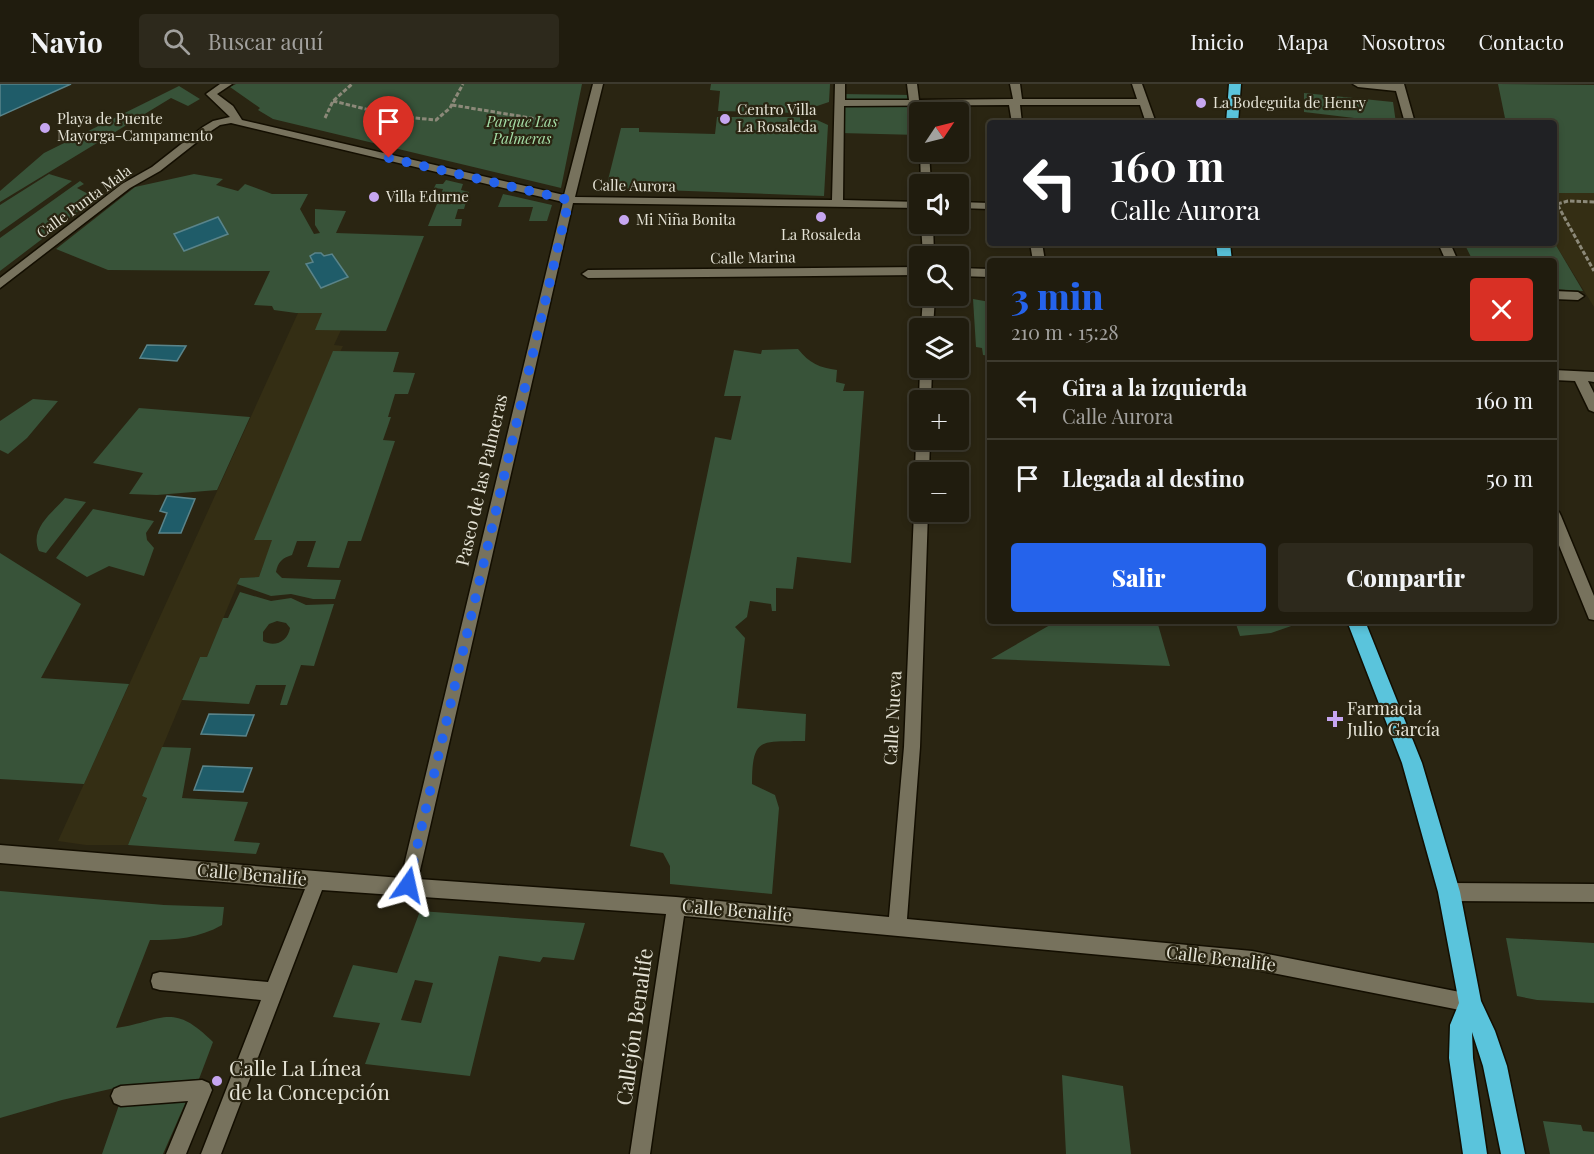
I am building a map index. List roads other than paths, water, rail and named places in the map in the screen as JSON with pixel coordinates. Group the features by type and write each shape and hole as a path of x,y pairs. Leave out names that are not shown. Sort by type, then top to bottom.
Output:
{"highway":[{"path":"1233,120 1235,84"},
{"path":"1357,624 1412,763 1449,892 1470,1003 1484,1031 1496,1066 1513,1154"},
{"path":"1470,1003 1461,1025 1461,1058 1475,1154"}],"street":[{"path":"227,84 211,94 229,108 238,121"},
{"name":"Paseo de las Palmeras","path":"408,885 598,84"},
{"path":"837,204 840,84"},
{"path":"912,84 919,102"},
{"path":"1015,84 1017,120"},
{"path":"1137,84 1150,120"},
{"path":"1358,84 1400,87 1409,120"},
{"path":"969,104 1143,102"},
{"path":"840,103 909,106"},
{"name":"Calle Aurora","path":"215,124 228,120 238,121 569,200 909,205"},
{"name":"Calle Punta Mala","path":"0,284 126,186 156,170 177,151 215,124"},
{"path":"969,205 987,206"},
{"name":"Calle Marina","path":"588,274 909,271"},
{"path":"969,272 987,273"},
{"path":"1557,295 1578,296"},
{"path":"1557,375 1594,377"},
{"path":"1580,376 1594,407"},
{"name":"Calle Nueva","path":"897,926 912,747 921,522"},
{"path":"1557,523 1594,614"},
{"name":"Calle Benalife","path":"0,854 317,881 408,885 676,906 1252,960 1470,1003"},
{"path":"211,1154 317,881"},
{"path":"1449,892 1594,893"},
{"name":"Callejón Benalife","path":"640,1154 676,906"},
{"path":"160,981 275,992"},
{"path":"121,1096 202,1090 176,1154"}],"water":[{"path":"0,84 71,84 0,116"},
{"path":"218,217 228,234 184,251 174,234"},
{"path":"321,253 324,256 332,254 348,277 321,288 306,264 313,262 310,256"},
{"path":"147,345 186,346 177,361 140,358"},
{"path":"167,496 195,499 181,533 159,533 167,513 160,511"},
{"path":"209,714 254,715 246,736 201,734"},
{"path":"203,766 252,768 243,792 194,790"}],"place":[{"name":"La Bodeguita de Henry","path":"1201,103"},
{"name":"Centro Villa La Rosaleda","path":"725,119"},
{"name":"Playa de Puente Mayorga-Campamento","path":"45,128"},
{"name":"Villa Edurne","path":"374,197"},
{"name":"La Rosaleda","path":"821,217"},
{"name":"Mi Niña Bonita","path":"624,220"},
{"name":"Farmacia Julio García","path":"1335,719"},
{"name":"Calle La Línea de la Concepción","path":"217,1081"}],"park label":[{"name":"Parque Las Palmeras","path":"522,130"}]}
